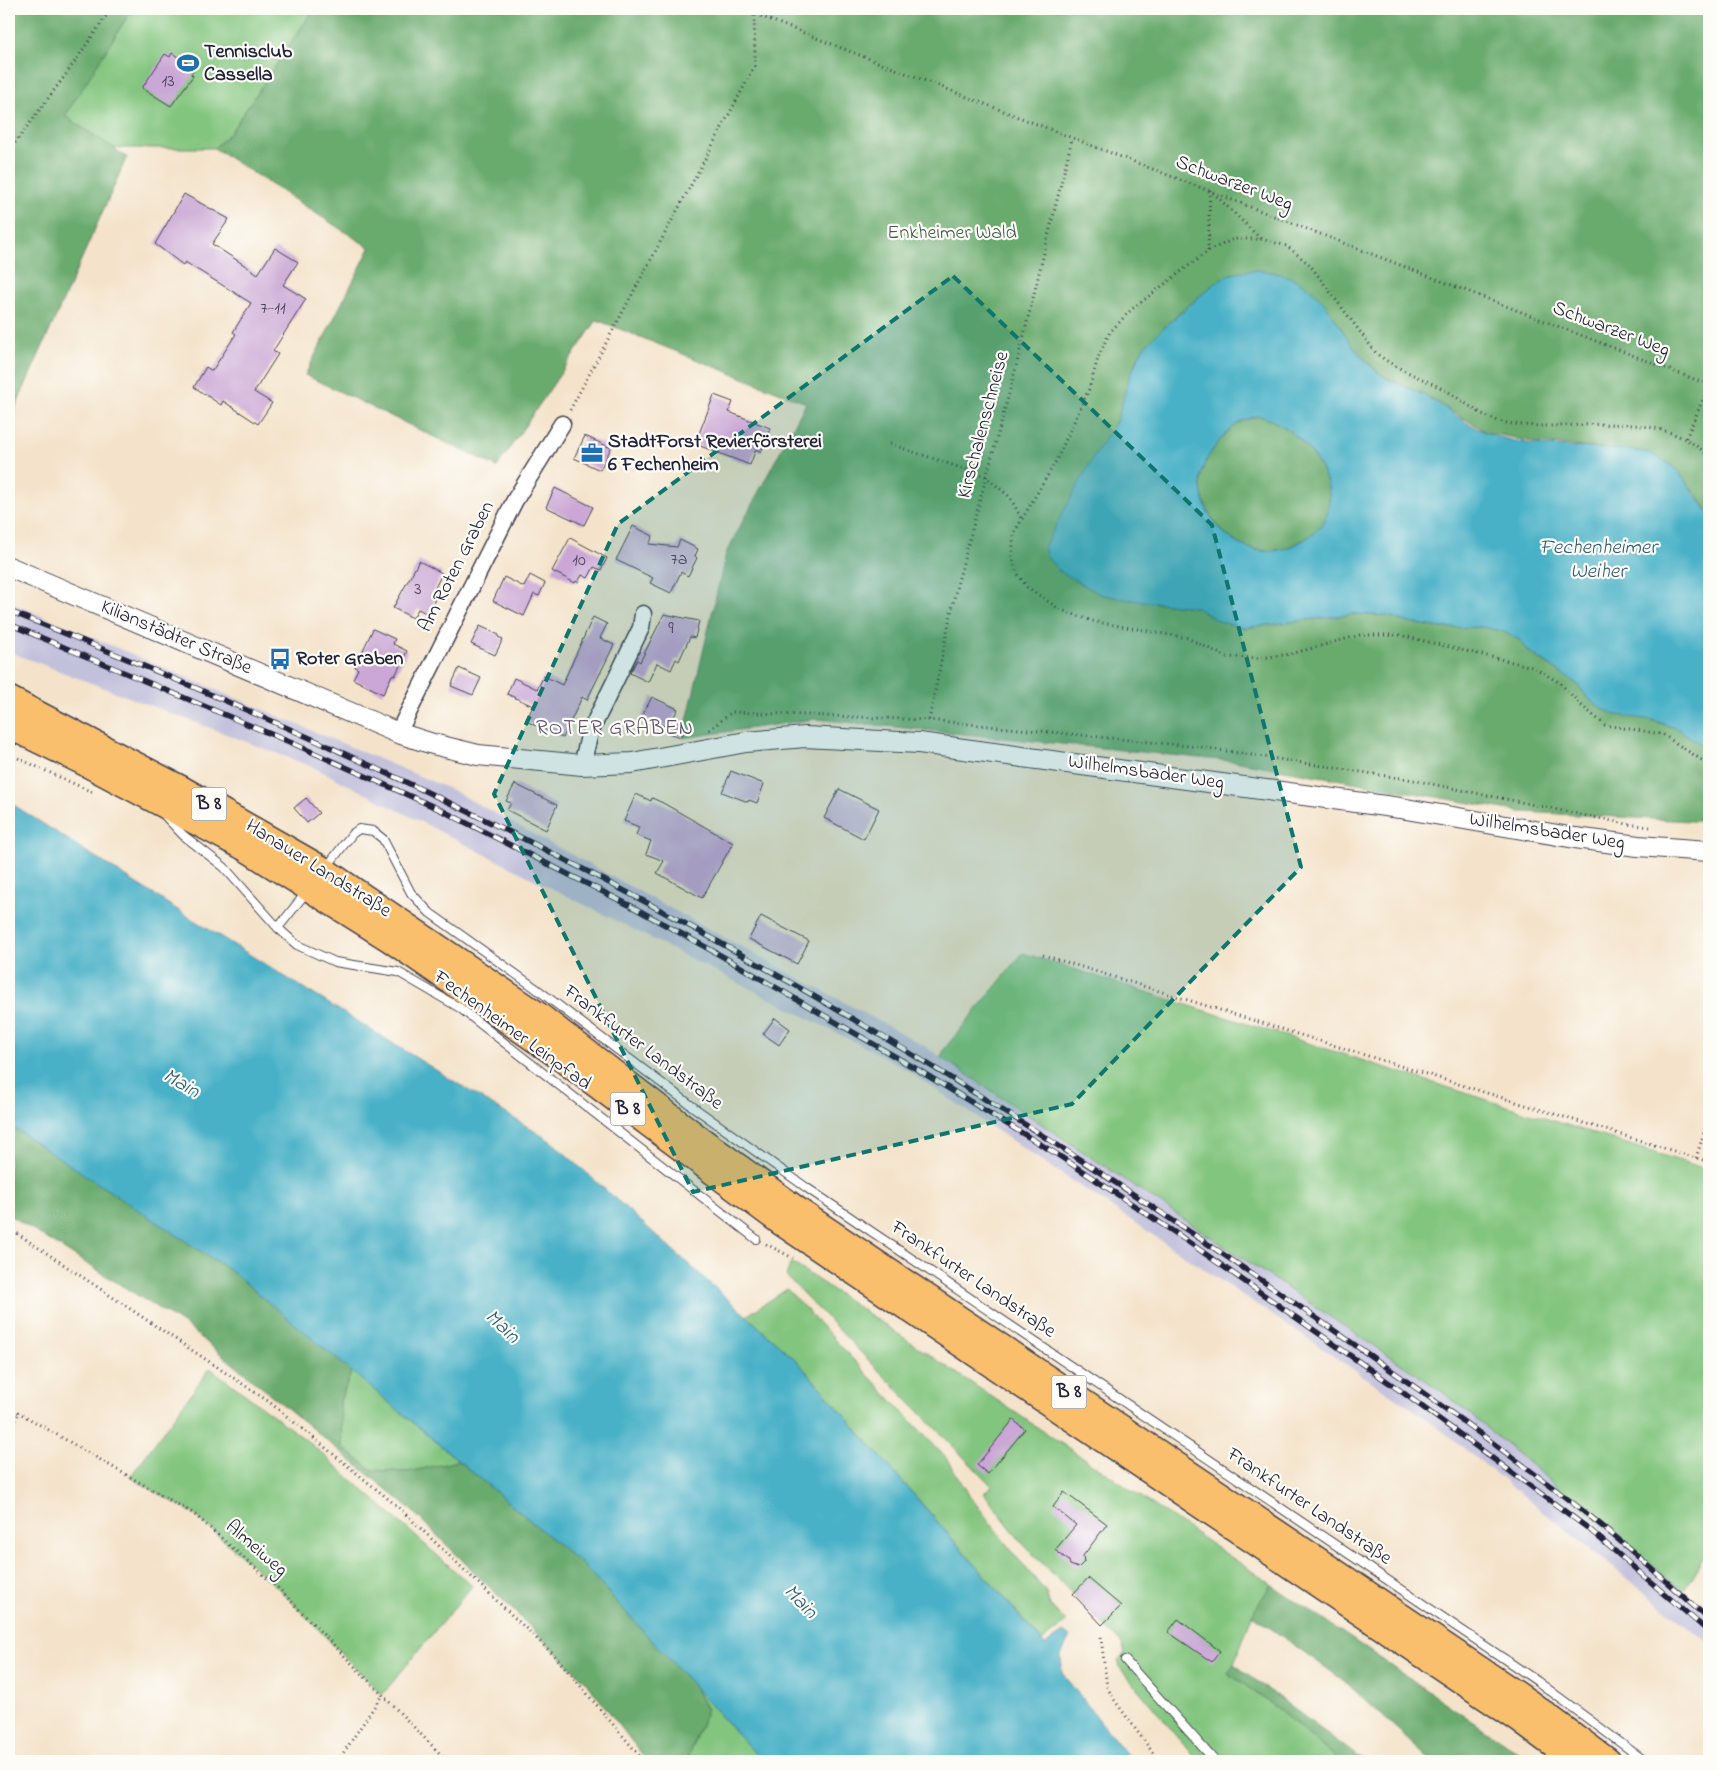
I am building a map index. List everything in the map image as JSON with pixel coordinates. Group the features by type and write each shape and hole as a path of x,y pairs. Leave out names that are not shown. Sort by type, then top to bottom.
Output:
{"main road":[{"name":"Hanauer Landstraße","path":"9,699 190,794 317,878 537,1014 703,1141 802,1213 1512,1690 1608,1761"},
{"name":"Hanauer Landstraße","path":"9,726 143,792 245,848 317,878"},
{"name":"B 8","path":"317,878 400,945 550,1050 782,1224 1510,1713 1575,1761"}],"street":[{"name":"Am Roten Graben","path":"398,733 515,500 562,424"},
{"name":"Kilianstädter Straße","path":"9,567 398,733"},
{"path":"582,765 590,732 641,628 643,614"},
{"name":"Wilhelmsbader Weg","path":"398,733 478,755 509,760 582,765 632,763 746,742 805,737 919,742 1400,808 1575,838 1638,846 1709,851"}],"lane":[{"name":"Fechenheimer Leinpfad","path":"143,792 183,835 224,867 278,928 297,945 320,957 335,962 398,972 460,1008 756,1239"},
{"name":"Frankfurter Landstraße","path":"278,928 352,834 359,829 373,831 388,846 411,893 430,913 534,986 696,1109 807,1188 1529,1676 1645,1761"},
{"path":"1124,1660 1215,1761"}],"path":[{"path":"9,151 111,9"},
{"name":"Schwarzer Weg","path":"748,9 755,14 1072,139 1210,190 1709,386"},
{"path":"562,424 755,66 754,9"},
{"name":"Kirschalenschneise","path":"1072,139 1015,370 956,589 929,720 1200,747 1413,780 1627,824 1654,827"},
{"path":"1210,190 1261,239"},
{"path":"1208,251 1210,190"},
{"path":"1709,456 1686,438 1666,430 1622,423 1552,427 1506,423 1478,412 1446,391 1389,363 1376,353 1310,265 1287,246 1261,239 1234,239 1208,251 1132,309 1110,332 1099,355 1089,389 1056,461 1014,533 1012,556 1017,573 1027,587 1059,609 1092,621 1187,638 1226,657 1261,658 1290,654 1360,635 1399,635 1534,667 1560,683 1582,706 1605,725 1662,734 1709,765"},
{"path":"1686,438 1709,386"},
{"path":"890,444 986,476 1010,497 1021,519"},
{"path":"1043,955 1709,1162"},
{"path":"1696,1158 1709,1117"},
{"path":"9,1228 268,1401 397,1506 556,1657 644,1761"},
{"name":"Almeiweg","path":"9,1407 194,1514 278,1588 447,1761"},
{"path":"9,1434 19,1413"},
{"path":"1101,1637 1107,1687 1115,1701 1159,1761"},
{"path":"338,1761 382,1695"}],"highlighted area":[{"path":"953,276 1212,525 1301,867 1072,1104 693,1192 494,794 618,524"}],"shaded area":[{"path":"9,602 452,790 923,1045 1443,1392 1709,1612 1709,1644 1426,1418 896,1063 313,767 9,652"}],"green space":[{"path":"9,9 132,9 65,116 127,157 9,422"},
{"name":"Tennisclub Cassella","path":"132,9 314,9 230,133 214,148 113,148 64,116"},
{"name":"Enkheimer Wald","path":"314,9 1709,9 1709,513 1696,493 1647,452 1537,443 1486,432 1425,395 1381,375 1361,355 1189,304 1143,348 1136,361 1117,420 1094,456 1068,507 1059,571 1100,594 1123,599 1195,607 1221,622 1244,628 1353,614 1388,616 1410,623 1442,628 1482,627 1502,631 1520,640 1529,652 1577,684 1589,699 1678,729 1709,750 1709,822 1521,812 1239,762 816,719 683,738 726,553 806,403 597,320 497,467 305,375 370,248 214,148 230,133"},
{"path":"1258,416 1276,422 1293,433 1308,449 1320,467 1328,486 1329,505 1323,522 1308,537 1295,544 1268,551 1244,546 1222,531 1207,509 1201,487 1201,476 1204,466 1220,440 1237,424"},
{"path":"1023,953 1709,1170 1709,1548 1683,1591 1443,1392 941,1057 945,1048"},
{"path":"9,1125 231,1270 352,1371 340,1401 342,1447 372,1470 408,1472 459,1461 584,1566 694,1686 707,1710 688,1756 689,1761 647,1761 585,1681 408,1507 188,1327 9,1215"},
{"path":"791,1262 1271,1584 1252,1615 1234,1664 1228,1673 1274,1706 1339,1761 1198,1761 1120,1668 1118,1660 1125,1653 1122,1644 1022,1543 984,1493 992,1486 786,1276"},
{"path":"787,1289 946,1458 970,1496 1014,1554 1046,1592 1049,1604 1066,1622 1042,1641 797,1361 746,1316"},
{"path":"210,1368 310,1443 472,1586 382,1695 278,1588 194,1514 130,1477"},
{"path":"352,1371 459,1461 408,1472 372,1470 342,1447 340,1401"},
{"path":"1271,1584 1531,1761 1432,1761 1343,1680 1252,1615"},
{"path":"1234,1664 1357,1756 1370,1761 1339,1761 1274,1706 1228,1673"},
{"path":"694,1686 762,1761 689,1761 688,1756 707,1710"}],"water":[{"name":"Fechenheimer Weiher","path":"1254,270 1280,274 1299,282 1314,292 1326,305 1359,353 1380,374 1434,401 1470,425 1485,432 1524,443 1647,452 1662,459 1677,470 1709,513 1709,750 1678,729 1652,720 1616,715 1600,707 1589,699 1577,684 1528,651 1520,640 1502,631 1482,627 1442,628 1410,623 1388,616 1353,614 1244,628 1221,622 1195,607 1123,599 1100,594 1059,571 1047,557 1044,547 1094,456 1117,420 1130,375 1143,348 1215,283 1230,274","holes":["1258,416 1276,422 1293,433 1308,449 1320,467 1328,486 1329,505 1323,522 1308,537 1280,550 1255,550 1230,538 1211,517 1201,490 1201,476 1214,448 1232,427 1246,419"]},
{"name":"Main","path":"9,802 184,914 552,1142 797,1361 1045,1645 1063,1632 1070,1637 1061,1655 1062,1673 1132,1761 762,1761 584,1566 231,1271 9,1125"}],"building":[{"path":"172,53 195,68 191,74 193,76 171,106 142,88 165,54 170,57"},
{"path":"184,194 229,219 212,244 258,274 275,248 298,262 283,285 306,299 273,351 278,354 254,392 272,403 258,424 223,401 221,405 194,387 206,367 212,371 236,334 233,332 251,303 185,262 183,265 155,244"},
{"path":"714,395 733,402 729,412 770,428 761,452 756,449 750,465 695,444"},
{"name":"StadtForst Revierförsterei 6 Fechenheim","path":"585,436 611,448 600,470 574,458"},
{"path":"555,488 593,507 584,525 546,507"},
{"path":"633,526 653,536 649,544 677,547 680,540 698,549 695,556 697,558 688,576 681,572 671,593 650,583 653,578 616,560"},
{"path":"570,538 607,558 601,570 594,567 588,578 582,575 578,582 576,581 575,583 552,571"},
{"path":"419,561 442,573 431,597 435,599 428,614 418,609 413,618 393,608"},
{"path":"530,575 545,583 539,596 534,594 524,616 493,601 504,577 524,587"},
{"path":"664,614 699,621 695,638 690,637 679,661 676,659 671,670 657,663 648,682 630,673 637,660 640,662"},
{"path":"593,617 607,624 600,638 614,645 587,700 582,697 563,738 526,721 533,706 507,694 514,678 537,689 544,676 562,685"},
{"path":"480,626 499,635 498,637 503,639 495,655 471,644"},
{"path":"373,629 395,639 393,644 407,651 395,676 392,675 383,694 353,679 358,669 355,667"},
{"path":"459,668 481,678 473,695 451,686"},
{"path":"652,697 678,709 673,718 685,724 681,737 667,733 669,728 642,716"},
{"path":"731,771 764,784 757,803 749,800 748,802 722,792"},
{"path":"515,784 557,805 546,830 507,810 511,803 506,801"},
{"path":"839,789 879,809 864,839 824,818"},
{"path":"636,794 651,801 652,798 663,803 733,843 702,898 657,873 664,861 646,854 651,841 636,835 639,827 624,821"},
{"path":"306,798 319,813 307,823 294,808"},
{"path":"761,916 809,941 797,964 749,939"},
{"path":"775,1018 790,1029 779,1045 763,1034"},
{"path":"1013,1420 1025,1429 988,1474 977,1465"},
{"path":"1064,1492 1107,1524 1083,1556 1084,1562 1078,1568 1070,1565 1069,1561 1055,1550 1076,1525 1053,1507"},
{"path":"1088,1578 1121,1606 1102,1625 1073,1594"},
{"path":"1178,1619 1220,1651 1212,1662 1168,1632"}],"railway":[{"path":"9,611 141,665 400,779 528,841 626,892 818,998 1006,1112 1189,1231 1280,1293 1558,1491 1625,1545 1709,1619"},
{"path":"9,624 292,743 441,810 631,906 720,955 920,1071 1055,1153 1177,1234 1398,1389 1589,1529 1709,1632"}],"place":[{"name":"Tennisclub Cassella","path":"188,63"},
{"name":"StadtForst Revierförsterei 6 Fechenheim","path":"592,453"},
{"name":"Roter Graben","path":"280,659"}],"district":[{"name":"ROTER GRABEN","path":"615,729"}]}
